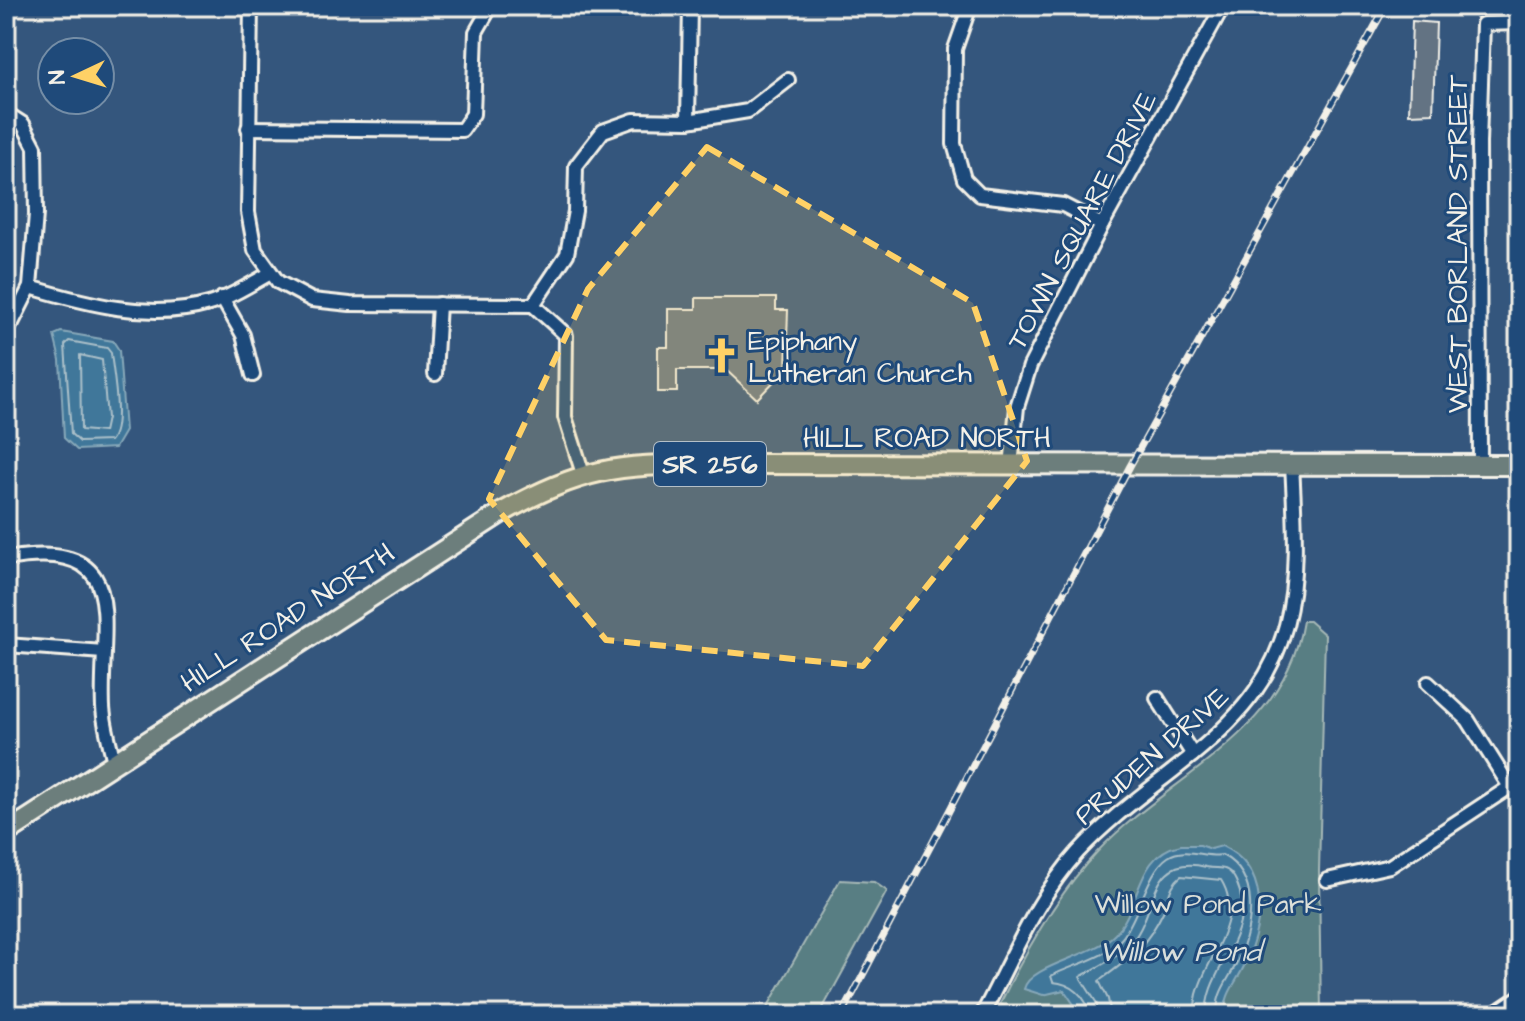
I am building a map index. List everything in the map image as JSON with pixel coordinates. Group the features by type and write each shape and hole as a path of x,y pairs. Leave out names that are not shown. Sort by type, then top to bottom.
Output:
{"main road":[{"name":"HILL ROAD NORTH","path":"6,833 501,513 553,485 583,474 647,465 1519,465"}],"street":[{"path":"251,6 248,212 255,250 271,273 278,282 312,300 533,305 566,335 565,417 583,474"},
{"path":"248,128 462,130 473,114 476,32 491,6"},
{"path":"688,121 690,6"},
{"path":"970,6 955,49 954,144 964,179 980,195 1063,205 1102,225"},
{"name":"TOWN SQUARE DRIVE","path":"1011,466 1022,386 1051,321 1223,6"},
{"name":"WEST BORLAND STREET","path":"1480,465 1479,143 1483,24 1519,23"},
{"path":"533,305 567,254 575,211 576,166 603,131 634,120 688,121 748,111 788,80"},
{"path":"6,113 23,124 35,147 36,214 30,287 12,323 6,326"},
{"path":"30,287 115,310 209,304 271,273"},
{"path":"222,298 243,335 253,375"},
{"path":"435,374 439,304"},
{"name":"PRUDEN DRIVE","path":"982,1015 1040,906 1075,856 1247,706 1268,674 1284,638 1294,581 1292,464"},
{"path":"6,559 43,553 76,560 92,572 105,608 103,710 114,762"},
{"path":"6,645 104,652"},
{"path":"1327,880 1390,866 1514,784 1468,720 1428,683"},
{"path":"1157,698 1193,755"},
{"path":"1492,1015 1519,997"}],"highlighted area":[{"path":"707,147 973,303 1027,461 863,666 606,640 489,499 588,289"}],"green space":[{"name":"Willow Pond Park","path":"1303,621 1309,621 1325,635 1319,871 1321,1015 1022,1015 1000,1004 1043,924 1083,868 1126,824 1220,751 1249,724 1273,694 1292,661"},
{"path":"840,880 874,882 887,891 819,1015 763,1015"}],"water":[{"path":"61,332 113,341 119,350 125,431 115,448 77,450 64,438 60,360 54,335"},
{"name":"Willow Pond","path":"1181,845 1200,845 1211,849 1222,846 1249,868 1255,882 1259,898 1256,931 1245,964 1228,995 1226,1015 1081,1015 1064,990 1043,995 1024,989 1037,974 1092,949 1115,934 1124,922 1147,869 1166,850"}],"building":[{"path":"1412,21 1436,23 1433,113 1409,114"},
{"name":"Epiphany Lutheran Church","path":"696,298 776,298 776,310 788,310 786,369 757,399 726,370 677,370 677,392 658,392 658,347 668,347 668,309 696,309"}],"railway":[{"path":"842,1015 1130,466 1386,6"}],"place":[{"name":"Epiphany Lutheran Church","path":"722,356"}]}
